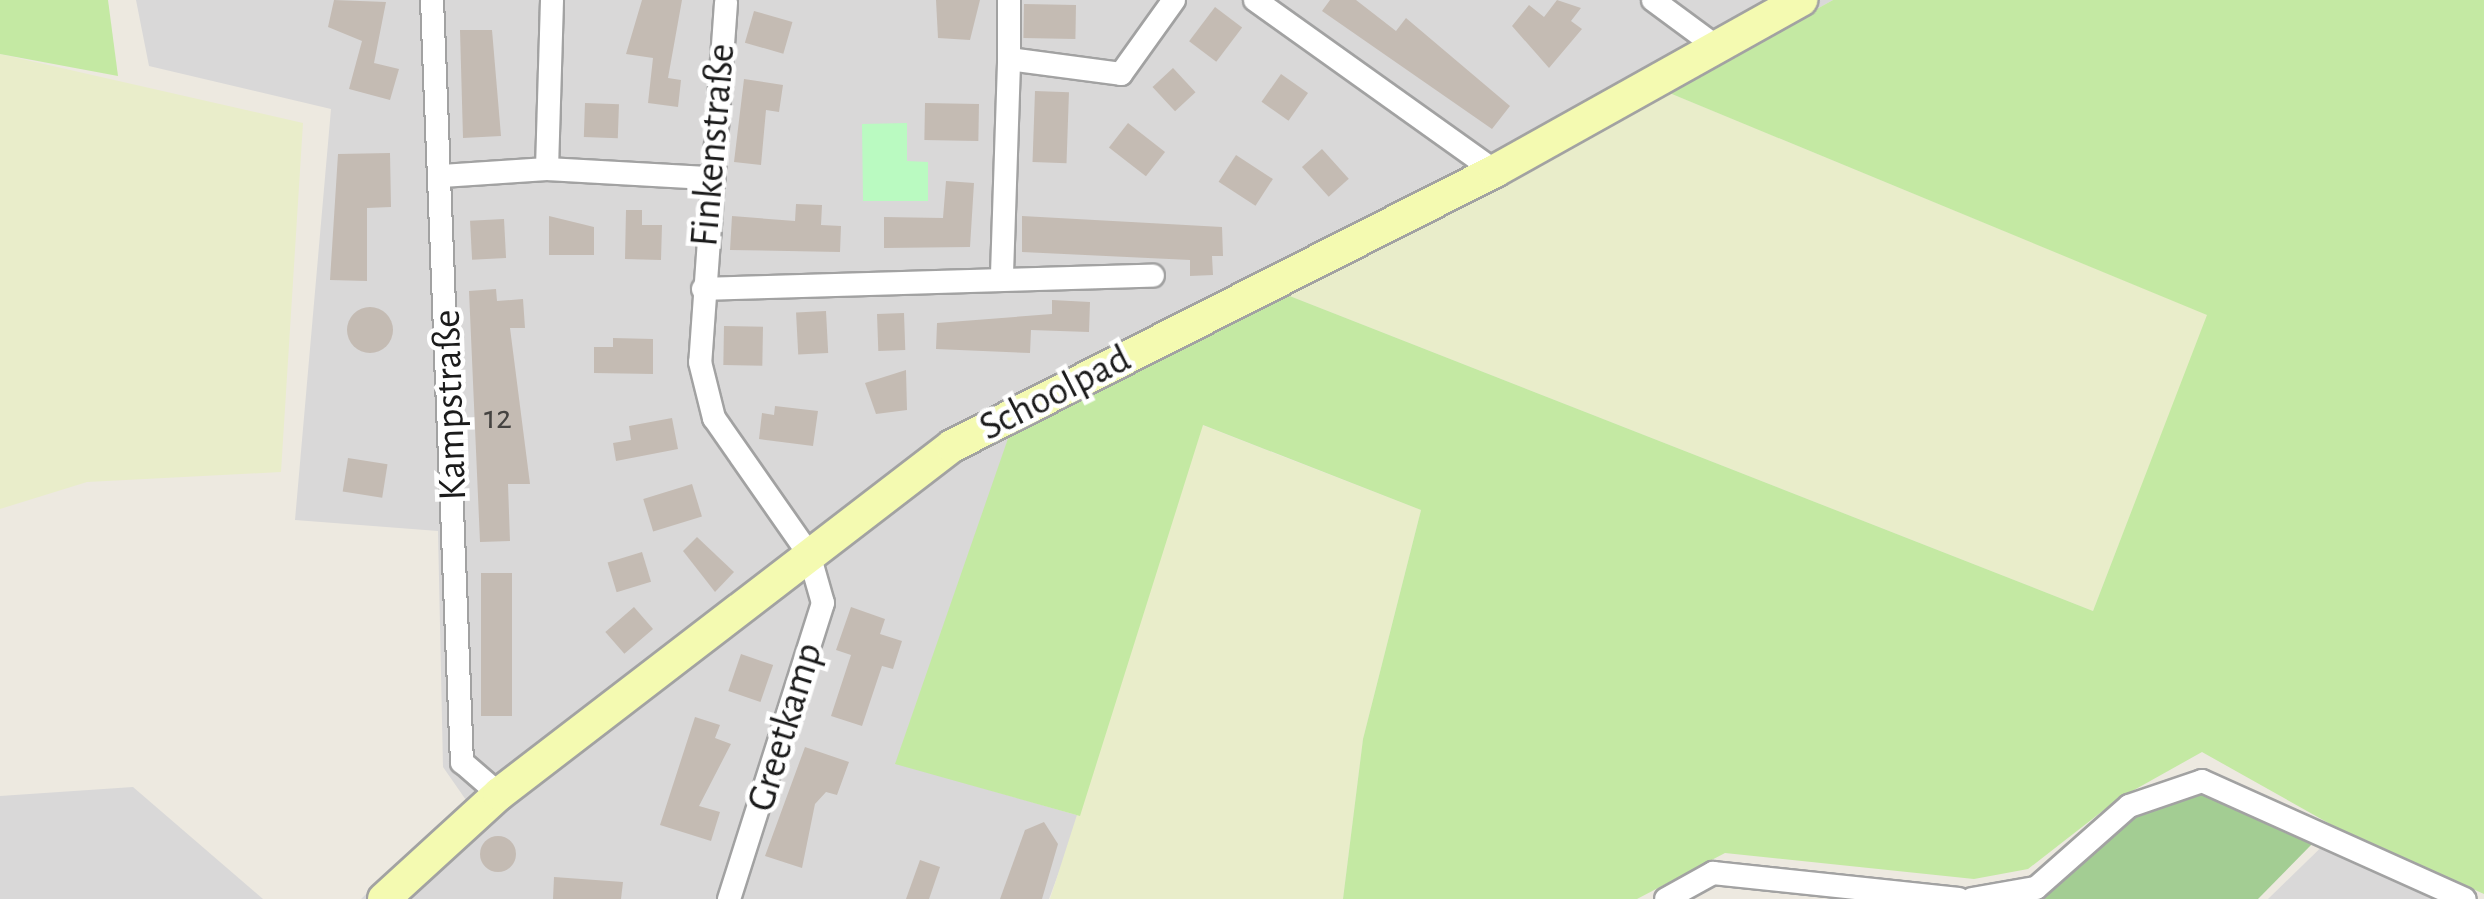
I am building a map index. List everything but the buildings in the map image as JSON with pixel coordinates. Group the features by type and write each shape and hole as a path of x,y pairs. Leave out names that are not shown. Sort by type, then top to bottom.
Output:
{"street":[{"name":"Kampstraße","path":"432,0 442,176 462,762 499,794"},
{"path":"547,169 552,0"},
{"path":"994,280 1009,59 1009,0"},
{"path":"1009,59 1121,74 1174,0"},
{"path":"1255,0 1495,171"},
{"path":"1653,0 1718,48"},
{"name":"Schoolpad","path":"384,899 499,794 952,446 1495,171 1801,0"},
{"name":"Finkenstraße","path":"726,2 707,178 700,362 714,418 808,554"},
{"path":"442,176 547,169 707,178"},
{"name":"Finkenstraße","path":"703,288 1153,276"},
{"name":"Greetkamp","path":"729,899 823,604 808,554"},
{"path":"1972,899 2036,888 2129,806 2202,781 2465,899"},
{"path":"1666,899 1713,873 1960,899"}],"shaded area":[{"path":"136,0 1833,0 1507,181 1013,427 896,763 1080,816 1049,899 361,899 466,800 443,767 438,531 295,520 331,109 149,66"},
{"path":"133,787 263,899 0,899 0,796"},
{"path":"2340,829 2478,899 2268,899"}],"green space":[{"path":"0,0 108,0 118,76 0,54"},
{"path":"1833,0 2484,0 2484,894 2339,829 2202,752 2118,799 2028,869 1974,879 1725,853 1637,899 1343,899 1363,739 1421,510 1203,425 1080,816 895,764 1012,427 1282,293 2093,611 2207,315 1667,92"},
{"path":"0,54 303,123 281,472 87,482 0,509"},
{"path":"1667,92 2208,315 2093,611 1282,293"},
{"path":"907,123 907,161 928,162 928,201 863,201 862,124"},
{"path":"1202,425 1421,510 1363,739 1343,899 1050,899"},
{"path":"2202,790 2313,843 2258,899 2030,899 2133,815"}]}
